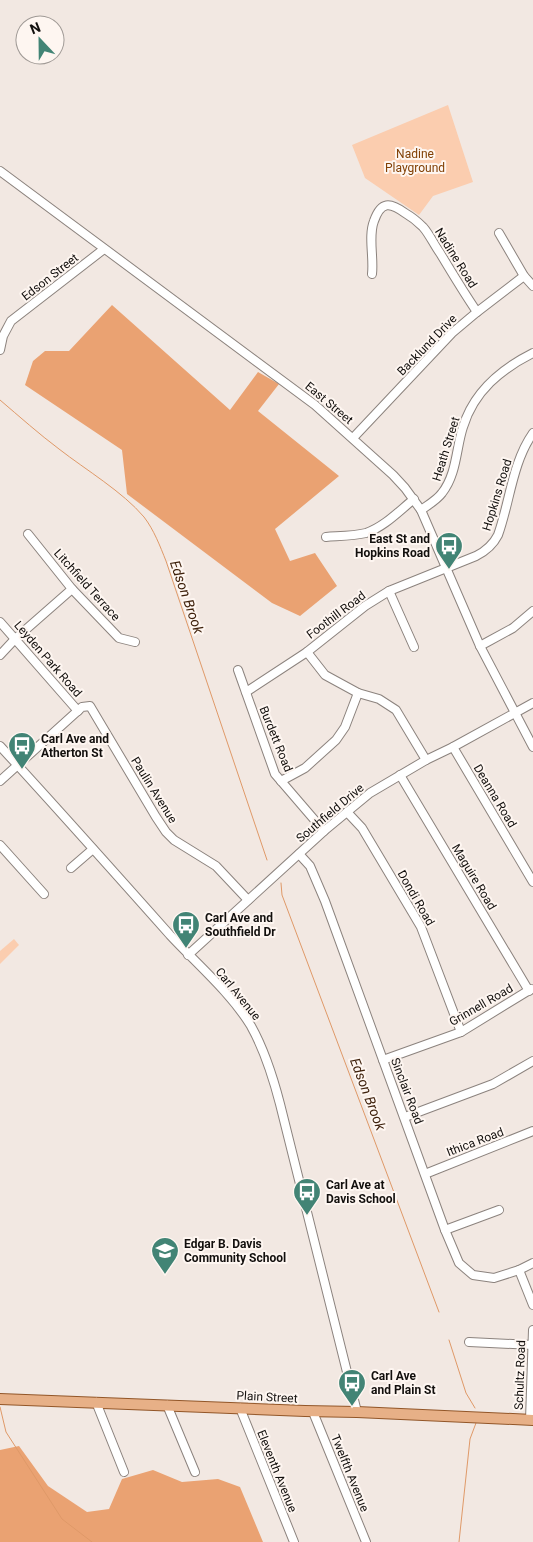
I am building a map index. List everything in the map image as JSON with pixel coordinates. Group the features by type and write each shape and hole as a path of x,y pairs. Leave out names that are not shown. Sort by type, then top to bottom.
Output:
{"main road":[{"name":"Plain Street","path":"0,1399 531,1420"}],"street":[{"name":"East Street","path":"0,171 325,413 393,476 414,499 421,510 480,646 533,747"},
{"name":"Nadine Road","path":"372,274 372,226 379,210 387,205 394,205 422,226 477,312"},
{"path":"499,233 524,276 533,286"},
{"name":"Edson Street","path":"0,350 3,336 12,321 104,249"},
{"name":"Backlund Drive","path":"353,438 452,333 524,276"},
{"name":"Heath Street","path":"421,510 435,500 445,488 454,467 463,426 484,387 500,373 533,353"},
{"name":"Hopkins Road","path":"446,568 482,553 494,542 505,514 519,460 533,433"},
{"path":"326,537 359,534 372,530 414,499"},
{"name":"Litchfield Terrace","path":"28,534 72,590 119,638 135,642"},
{"name":"Foothill Road","path":"246,692 307,652 365,606 389,591 446,568"},
{"path":"0,655 15,639 72,590"},
{"path":"389,591 414,646"},
{"path":"480,646 513,628 533,611"},
{"name":"Leyden Park Road","path":"0,622 78,711"},
{"path":"307,652 326,675 358,693 379,699 396,710 426,760"},
{"name":"Burdett Road","path":"238,670 275,774 324,832"},
{"path":"281,781 305,768 336,740 345,727 358,693"},
{"name":"Southfield Drive","path":"188,955 299,854 370,793 426,760 533,702"},
{"name":"Paulin Avenue","path":"78,711 84,706 90,706 166,832 184,847 216,866 248,900"},
{"path":"0,782 78,711"},
{"name":"Carl Avenue","path":"0,746 239,1009 250,1025 268,1063 280,1104 357,1412"},
{"name":"Deanna Road","path":"453,747 533,882"},
{"name":"Maguire Road","path":"400,775 531,990"},
{"name":"Dondi Road","path":"347,812 362,828 421,927 460,1032"},
{"path":"0,845 44,894"},
{"path":"71,868 93,849"},
{"name":"Sinclair Road","path":"299,854 310,866 326,901 445,1230 459,1263 473,1274 494,1278 533,1263"},
{"name":"Grinnell Road","path":"383,1060 460,1032 531,990"},
{"path":"405,1117 493,1084 533,1061"},
{"name":"Ithica Road","path":"425,1174 533,1132"},
{"path":"445,1230 499,1210"},
{"path":"518,1270 533,1305"},
{"name":"Schultz Road","path":"531,1420 533,1330"},
{"path":"469,1342 533,1345"},
{"path":"96,1402 124,1472"},
{"path":"167,1405 195,1472"},
{"name":"Eleventh Avenue","path":"240,1408 294,1542"},
{"name":"Twelfth Avenue","path":"314,1412 366,1542"}],"green space":[{"name":"Nadine Playground","path":"448,105 473,182 433,196 419,215 365,178 352,145"},
{"path":"14,939 19,945 0,964 0,951"}],"shaded area":[{"path":"112,305 230,410 258,372 279,384 258,411 339,476 275,529 290,561 315,553 337,586 300,616 272,603 127,494 122,450 25,385 33,361 45,351 69,351"},
{"path":"19,1446 48,1486 87,1512 109,1509 122,1479 153,1470 182,1482 218,1479 240,1487 263,1542 0,1542 0,1450"}],"waterway":[{"name":"Edson Brook","path":"0,400 52,443 126,499 151,527 166,561 267,860"},
{"name":"Edson Brook","path":"281,883 282,895 439,1312"},
{"name":"Edson Brook","path":"449,1340 466,1393 475,1408"},
{"path":"0,1407 6,1432 62,1519 92,1542"},
{"name":"Edson Brook","path":"459,1542 470,1439 476,1423"}],"place":[{"name":"East St and Hopkins Road","path":"449,570"},
{"name":"Carl Ave and Atherton St","path":"22,770"},
{"name":"Carl Ave and Southfield Dr","path":"186,949"},
{"name":"Carl Ave at Davis School","path":"307,1216"},
{"name":"Edgar B. Davis Community School","path":"165,1275"},
{"name":"Carl Ave and Plain St","path":"352,1407"}]}
